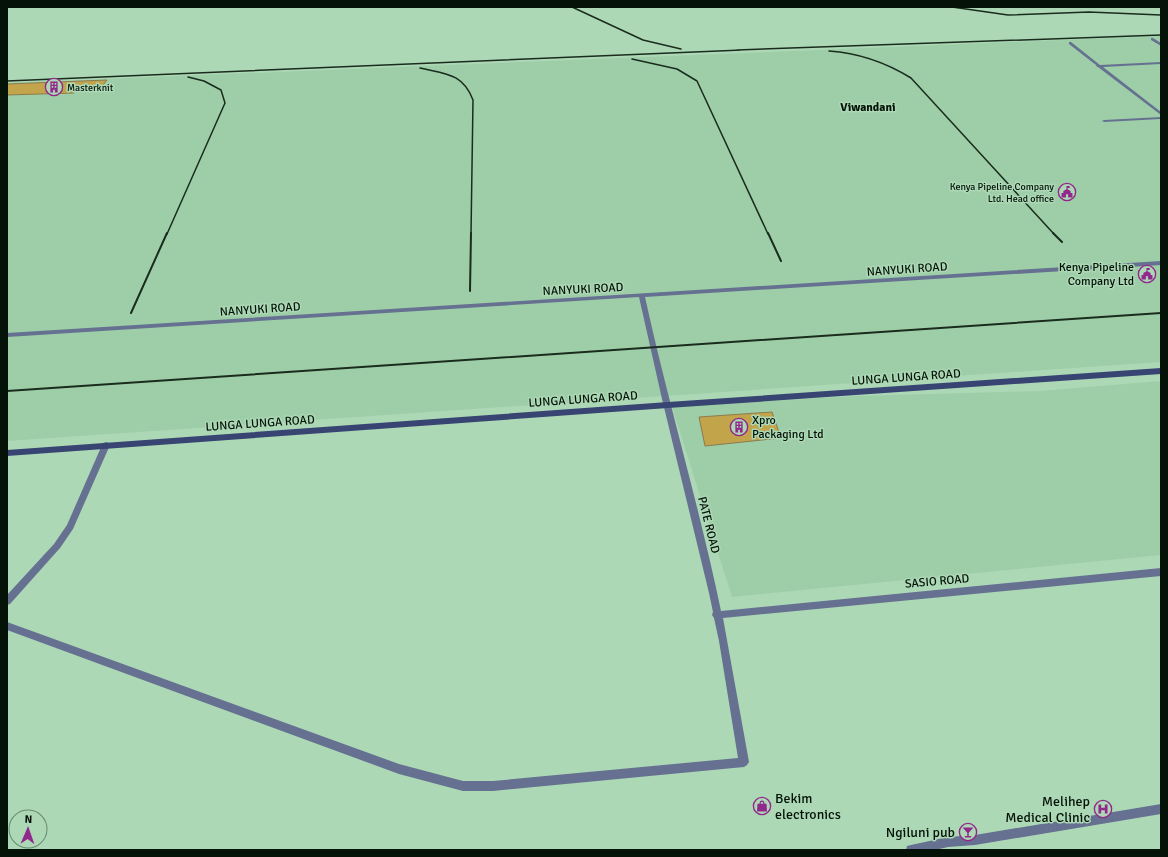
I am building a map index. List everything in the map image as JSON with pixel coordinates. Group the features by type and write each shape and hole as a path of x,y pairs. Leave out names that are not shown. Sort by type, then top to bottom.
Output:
{"main road":[{"name":"LUNGA LUNGA ROAD","path":"7,453 1161,371"}],"street":[{"path":"1152,40 1161,45"},
{"path":"1070,43 1161,114"},
{"path":"1098,66 1161,63"},
{"path":"1104,121 1161,118"},
{"name":"NANYUKI ROAD","path":"7,335 1161,263"},
{"name":"PATE ROAD","path":"7,626 399,769 463,786 493,786 744,762 731,680 708,572 642,296"},
{"path":"7,601 57,546 70,527 106,445"},
{"name":"SASIO ROAD","path":"716,615 1161,572"},
{"path":"911,850 948,842 975,840 1161,810"}],"shaded area":[{"path":"1161,36 1161,362 7,441 7,83"},
{"path":"1161,381 1161,555 732,597 672,407 856,396 1039,391"}],"building":[{"name":"Masterknit","path":"107,80 100,89 76,90 74,93 7,95 7,84"},
{"name":"Xpro Packaging Ltd","path":"772,412 781,438 705,446 699,417"}],"railway":[{"path":"572,7 643,40 681,49"},
{"path":"952,7 1008,15 1089,12 1161,15"},
{"path":"737,50 1161,35"},
{"path":"7,81 742,50"},
{"path":"829,51 872,59 911,78 1054,234"},
{"path":"632,59 677,69 697,81 768,234"},
{"path":"420,68 452,76 464,84 473,100 471,234"},
{"path":"167,234 225,103 221,90 204,81 188,77"},
{"path":"131,313 167,233"},
{"path":"470,291 471,233"},
{"path":"768,233 781,261"},
{"path":"1054,234 1062,242"},
{"path":"7,391 1161,313"}],"place":[{"name":"Masterknit","path":"54,87"},
{"name":"Kenya Pipeline Company Ltd. Head office","path":"1067,192"},
{"name":"Kenya Pipeline Company Ltd","path":"1147,274"},
{"name":"Xpro Packaging Ltd","path":"739,427"},
{"name":"Bekim electronics","path":"762,806"},
{"name":"Melihep Medical Clinic","path":"1103,809"},
{"name":"Ngiluni pub","path":"968,832"}],"district":[{"name":"Viwandani","path":"868,107"}]}
